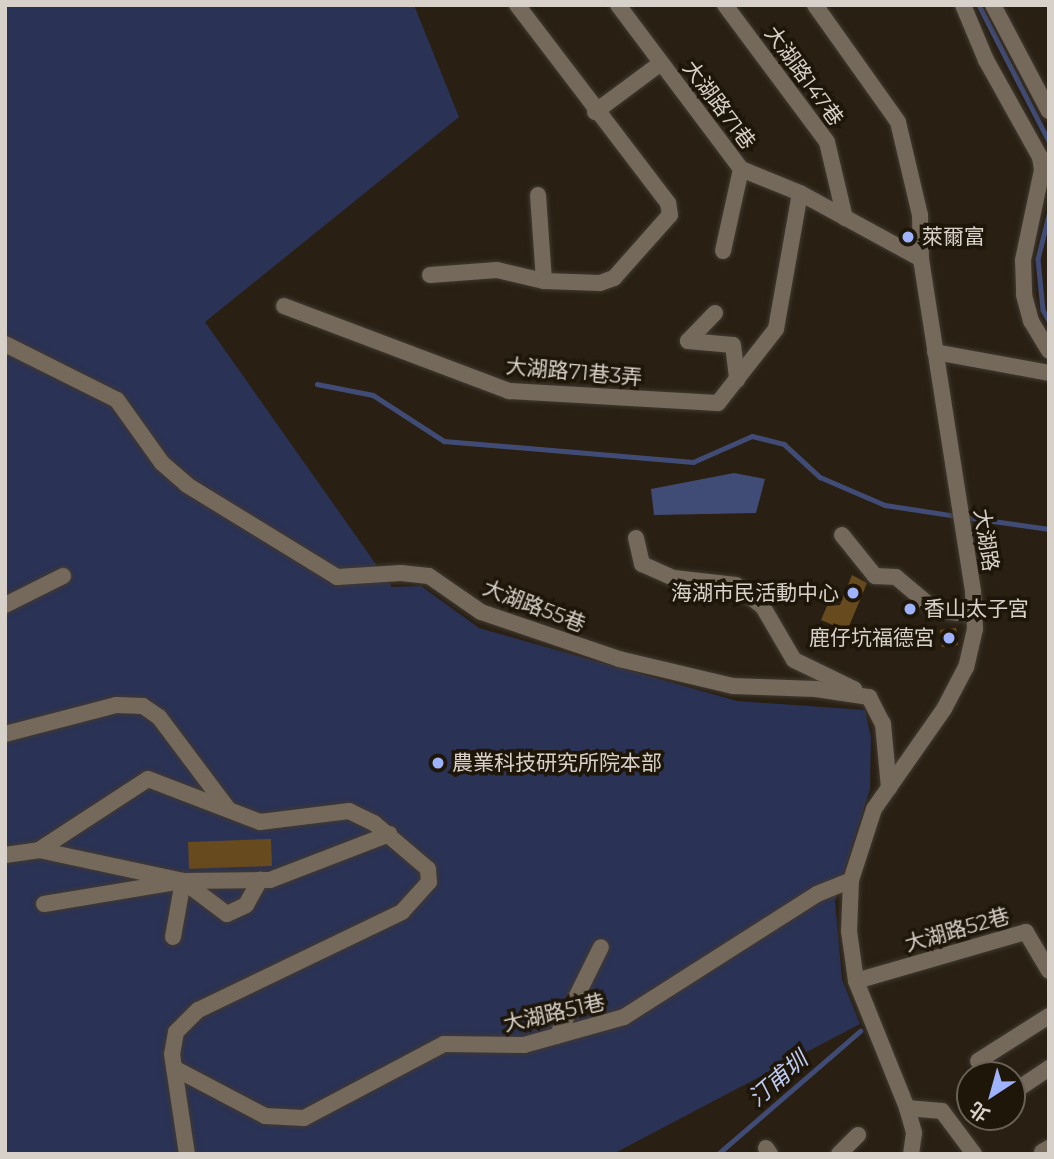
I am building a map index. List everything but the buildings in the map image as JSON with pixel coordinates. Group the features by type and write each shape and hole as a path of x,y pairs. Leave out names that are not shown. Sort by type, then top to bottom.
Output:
{"street":[{"path":"430,275 496,271 544,281 600,283 614,278 670,215 668,202 596,112 517,5"},
{"name":"大湖路71巷","path":"618,5 741,169 800,193 921,259"},
{"name":"大湖路147巷","path":"725,5 827,142 845,218"},
{"name":"大湖路","path":"815,5 898,122 920,215 921,259 975,615 966,667 944,709 889,788 861,841 850,880 849,931 856,981 907,1108 914,1133 911,1154"},
{"path":"963,5 986,60 1040,157 1042,170 1023,260 1024,295 1031,321 1049,351"},
{"path":"993,5 1049,111"},
{"path":"596,112 661,63"},
{"path":"723,251 741,169"},
{"name":"大湖路71巷3弄","path":"284,306 509,391 706,406 718,403 776,329 800,193"},
{"path":"538,195 544,281"},
{"path":"715,313 688,341 733,345 737,380"},
{"name":"大湖路55巷","path":"5,344 117,400 162,463 187,485 337,577 401,573 429,576 481,612 619,659 733,686 816,689 869,697"},
{"path":"935,352 1049,373"},
{"path":"842,534 875,576 896,577 935,610 975,615"},
{"path":"636,538 642,564 674,578 736,585 763,607 794,660 869,697 883,724 889,788"},
{"path":"5,605 63,576"},
{"path":"5,734 116,705 144,706 159,717 232,814"},
{"path":"39,850 148,779 232,814 260,822 349,811 389,834 428,869 429,882 417,899 401,912 198,1010 176,1032 174,1068 187,1154"},
{"path":"44,904 183,881 260,880 389,834"},
{"path":"5,855 39,850 183,881 227,914 246,905 260,880"},
{"name":"大湖路51巷","path":"174,1068 265,1115 304,1118 444,1044 493,1048 557,1036 624,1017 817,894 850,880"},
{"path":"173,937 183,881"},
{"name":"大湖路52巷","path":"856,981 1026,932 1049,971"},
{"path":"557,1036 601,947"},
{"path":"980,1061 1049,1016"},
{"path":"1026,1084 1049,1068"},
{"path":"907,1108 942,1111 974,1154"},
{"path":"839,1154 858,1135"}],"shaded area":[{"name":"農業科技研究所院本部","path":"5,5 414,5 459,117 205,322 392,587 421,586 479,628 737,701 865,710 871,737 870,789 835,901 842,979 860,1024 613,1154 5,1154"},
{"path":"734,473 765,479 756,513 654,515 651,489"}],"waterway":[{"path":"979,5 1049,141"},
{"path":"1049,215 1038,259 1043,310 1049,321"},
{"path":"317,384 373,395 444,441 693,462 752,436 784,444 820,477 885,505 957,516"},
{"path":"965,517 1049,529"},
{"name":"汀甫圳","path":"718,1154 860,1031"}],"place":[{"name":"萊爾富","path":"908,237"},
{"name":"海湖市民活動中心","path":"853,593"},
{"name":"香山太子宮","path":"910,609"},
{"name":"鹿仔坑福德宮","path":"949,638"},
{"name":"農業科技研究所院本部","path":"438,763"}]}
